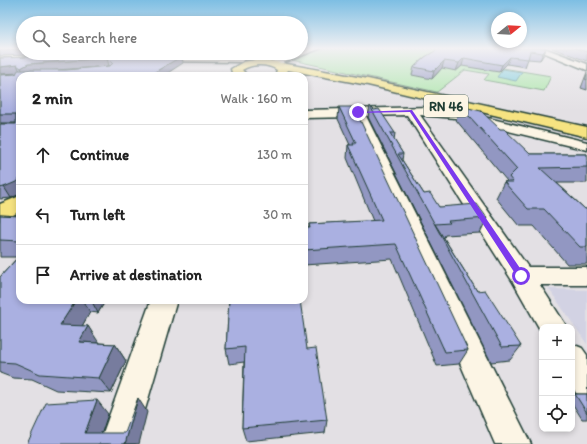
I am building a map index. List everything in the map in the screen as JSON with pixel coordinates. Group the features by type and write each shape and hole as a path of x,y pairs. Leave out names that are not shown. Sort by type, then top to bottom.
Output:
{"main road":[{"name":"RN 46","path":"284,69 305,72"},
{"name":"RN 46","path":"308,73 368,82 587,132"},
{"name":"RN 46","path":"308,81 368,88 587,138"},
{"path":"0,201 16,192"},
{"path":"0,213 16,204"}],"street":[{"path":"411,111 521,276 551,324"},
{"path":"308,114 411,111 455,114 587,146"},
{"path":"358,112 513,444"},
{"path":"521,276 587,276"},
{"path":"117,444 163,304"},
{"path":"573,360 587,382"}],"shaded area":[{"path":"549,289 587,290 587,344 575,327 575,324 573,324"}],"green space":[{"path":"332,69 507,69 551,76 544,91 484,80 489,74 465,70 437,92"}],"water":[{"path":"503,69 522,72 516,81 497,77"}],"building":[{"path":"160,69 155,72 17,72 18,70"},
{"path":"423,69 436,69 434,71"},
{"path":"16,74 16,114 0,114 0,75"},
{"path":"370,106 374,110 379,109 395,133 390,133 403,154 398,154 424,194 430,193 439,207 477,204 487,218 448,221 450,223 435,224 477,291 485,290 521,346 502,347"},
{"path":"460,106 481,111 500,129 504,129 530,154 587,154 587,167 540,168 585,209 587,209 587,247 580,247 544,209 528,209 504,182 513,182 509,177 517,169"},
{"path":"339,107 354,107 468,350 445,352 396,244 308,250 309,224 382,220 348,145 354,145 353,143 356,143"},
{"path":"0,124 16,124 16,182 0,188"},
{"path":"0,215 16,216 16,241 0,240"},
{"path":"16,259 16,304 73,304 60,325 88,326 79,342 115,344 99,378 40,374 15,363 0,362 0,277"},
{"path":"229,304 301,304 307,349 316,348 327,420 242,428 245,347 226,349"},
{"path":"575,394 587,394 587,413"},
{"path":"138,398 125,444 27,444 46,403 97,400 85,433 125,433"}],"route":[{"path":"358,112 411,111 521,276"}]}
